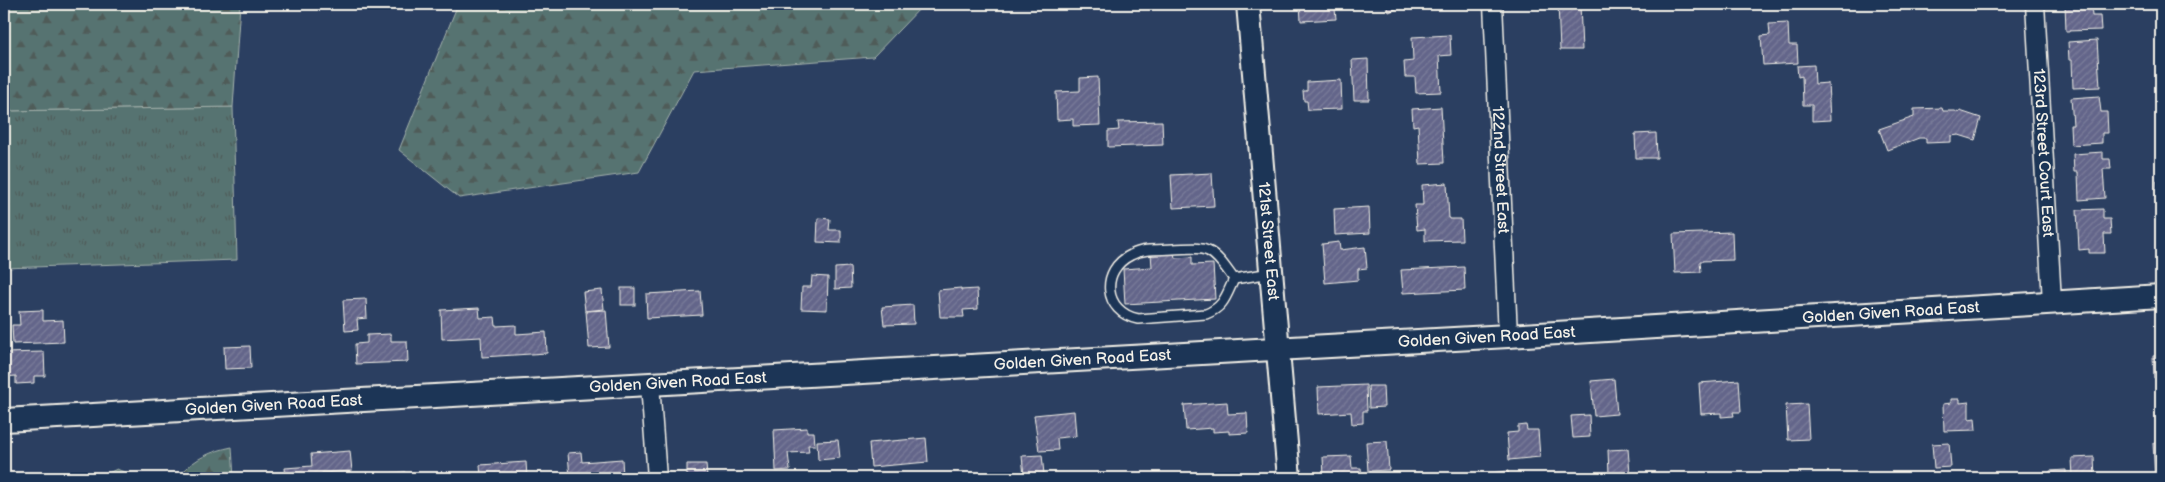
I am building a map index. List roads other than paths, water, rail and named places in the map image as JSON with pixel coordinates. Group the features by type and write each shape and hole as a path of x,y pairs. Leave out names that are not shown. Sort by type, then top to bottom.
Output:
{"street":[{"name":"121st Street East","path":"1248,4 1289,478"},
{"name":"122nd Street East","path":"1493,4 1508,336"},
{"name":"123rd Street Court East","path":"2035,4 2052,302"},
{"name":"Golden Given Road East","path":"4,420 1508,336 2161,296"},
{"path":"650,384 658,478"}],"lane":[{"path":"1197,248 1208,251 1218,258 1234,279 1217,310 1206,314 1138,319 1128,317 1116,308 1112,300 1109,284 1116,267 1121,261 1132,254 1144,251 1197,248"},
{"path":"1234,279 1271,273"}]}
